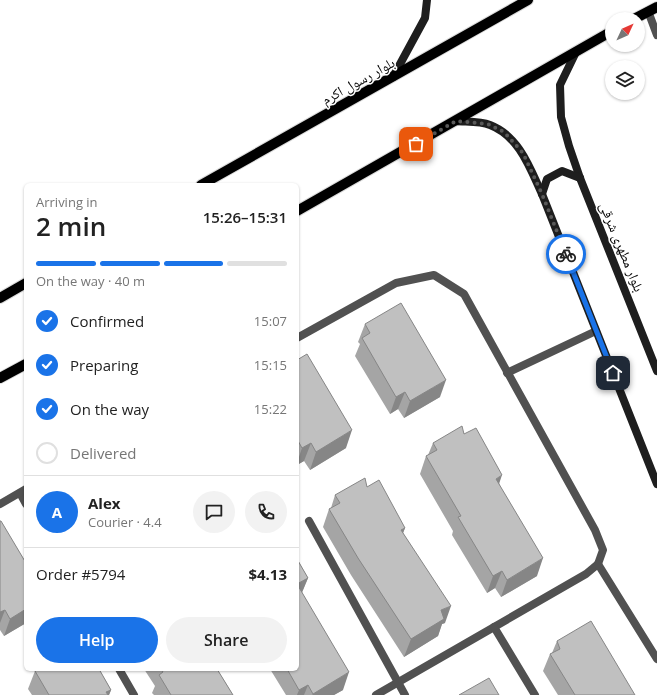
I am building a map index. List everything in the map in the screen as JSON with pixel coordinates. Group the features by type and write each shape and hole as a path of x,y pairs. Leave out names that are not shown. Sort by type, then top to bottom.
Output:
{"main road":[{"path":"393,78 425,18 427,0"},
{"name":"بلوار رسول اکرم","path":"205,183 393,78 528,0"},
{"path":"299,210 605,35"},
{"name":"بلوار مطهری شرقی","path":"576,52 560,85 561,117 580,178 657,371"},
{"path":"456,121 488,124 504,132 523,153 542,194 657,484"},
{"path":"542,194 547,178 562,171 580,178"},
{"path":"0,298 24,284"},
{"path":"0,378 24,365"}],"street":[{"path":"652,9 657,35"},
{"path":"299,337 396,283 434,275 464,294 595,530 603,550 598,564 586,574 376,695"},
{"path":"507,373 596,331"},
{"path":"0,504 23,491"},
{"path":"309,521 405,695"},
{"path":"598,564 657,659"},
{"path":"494,627 535,695"},
{"path":"120,671 134,695"}],"building":[{"path":"401,303 446,380 410,401 405,392 396,397 362,338 370,333 365,324"},
{"path":"307,354 352,430 316,452 311,443 302,448 299,443 299,359"},
{"path":"462,426 464,434 476,428 502,475 496,479 543,558 507,580 502,571 493,576 458,517 461,516 426,456 437,450 433,443"},
{"path":"365,478 367,487 379,480 405,528 401,530 451,606 441,610 444,619 411,639 358,558 329,509 340,503 335,495"},
{"path":"1,521 24,560 24,610 10,619 5,610 0,612"},
{"path":"299,562 308,578 299,583"},
{"path":"299,587 349,672 313,694 308,685 299,690 288,671 299,671"},
{"path":"591,621 635,695 575,695 550,654 560,649 557,641"},
{"path":"35,671 100,671 111,690 106,692 108,695 49,695"},
{"path":"162,671 218,671 233,695 171,695 159,675"},
{"path":"489,678 499,695 459,695"}],"way so far":[{"path":"416,144 456,121 488,124 504,132 523,153 542,194 566,254"}],"route":[{"path":"566,254 613,373"}]}
